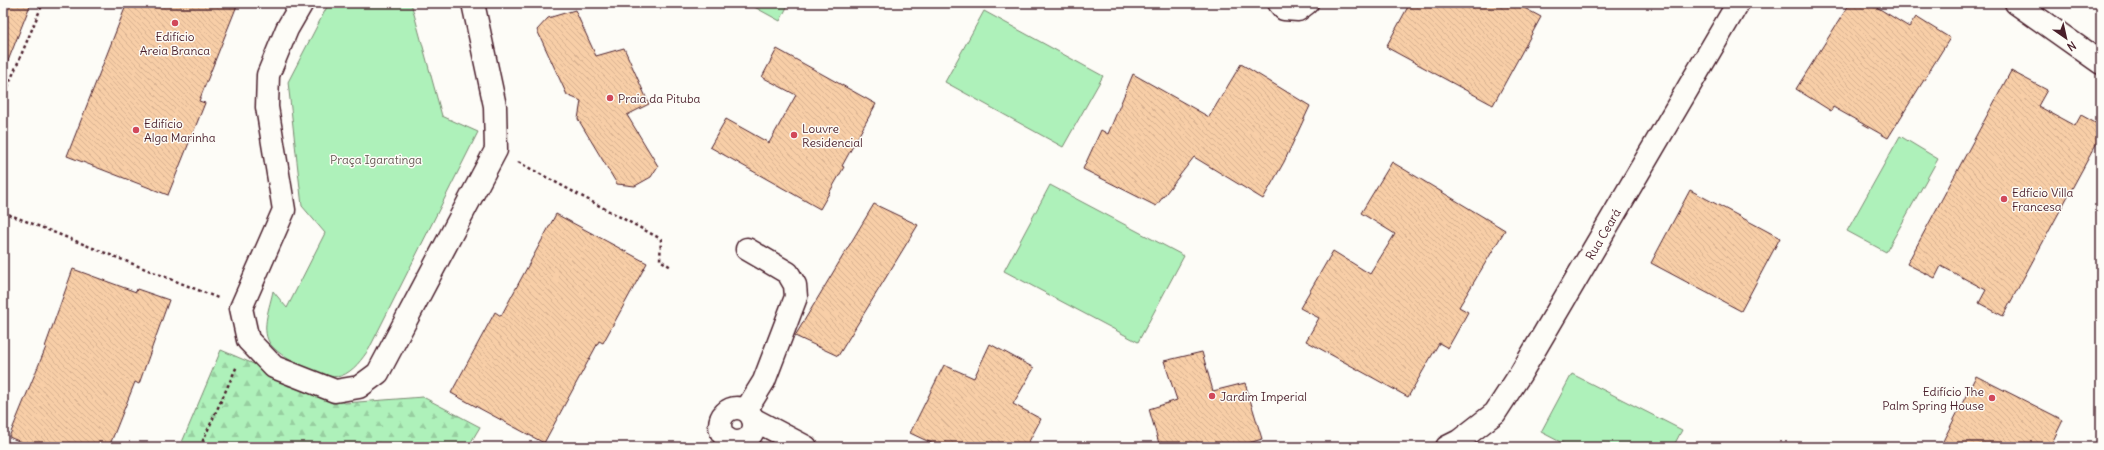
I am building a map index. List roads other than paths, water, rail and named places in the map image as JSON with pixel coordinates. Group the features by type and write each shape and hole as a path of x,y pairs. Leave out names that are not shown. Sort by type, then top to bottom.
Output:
{"street":[{"path":"302,3 287,29 268,75 267,107 284,210 241,308 248,340 274,367 335,391 359,387 378,373 496,150 495,106 473,3"},
{"path":"1279,3 1284,8 1298,10 1307,3"},
{"name":"Rua Ceará","path":"1447,447 1459,442 1495,413 1522,373 1738,3"},
{"path":"2016,3 2101,63"},
{"path":"747,249 788,273 795,285 796,297 764,381 751,420 745,440 726,443 720,431 720,420 726,411 736,407 751,420 806,447"}],"place":[{"name":"Edifício Areia Branca","path":"175,23"},
{"name":"Praia da Pituba","path":"610,98"},
{"name":"Edifício Alga Marinha","path":"136,130"},
{"name":"Louvre Residencial","path":"794,135"},
{"name":"Edfício Villa Francesa","path":"2004,199"},
{"name":"Jardim Imperial","path":"1212,396"},
{"name":"Edifício The Palm Spring House","path":"1992,398"}],"park label":[{"name":"Praça Igaratinga","path":"376,159"}]}
